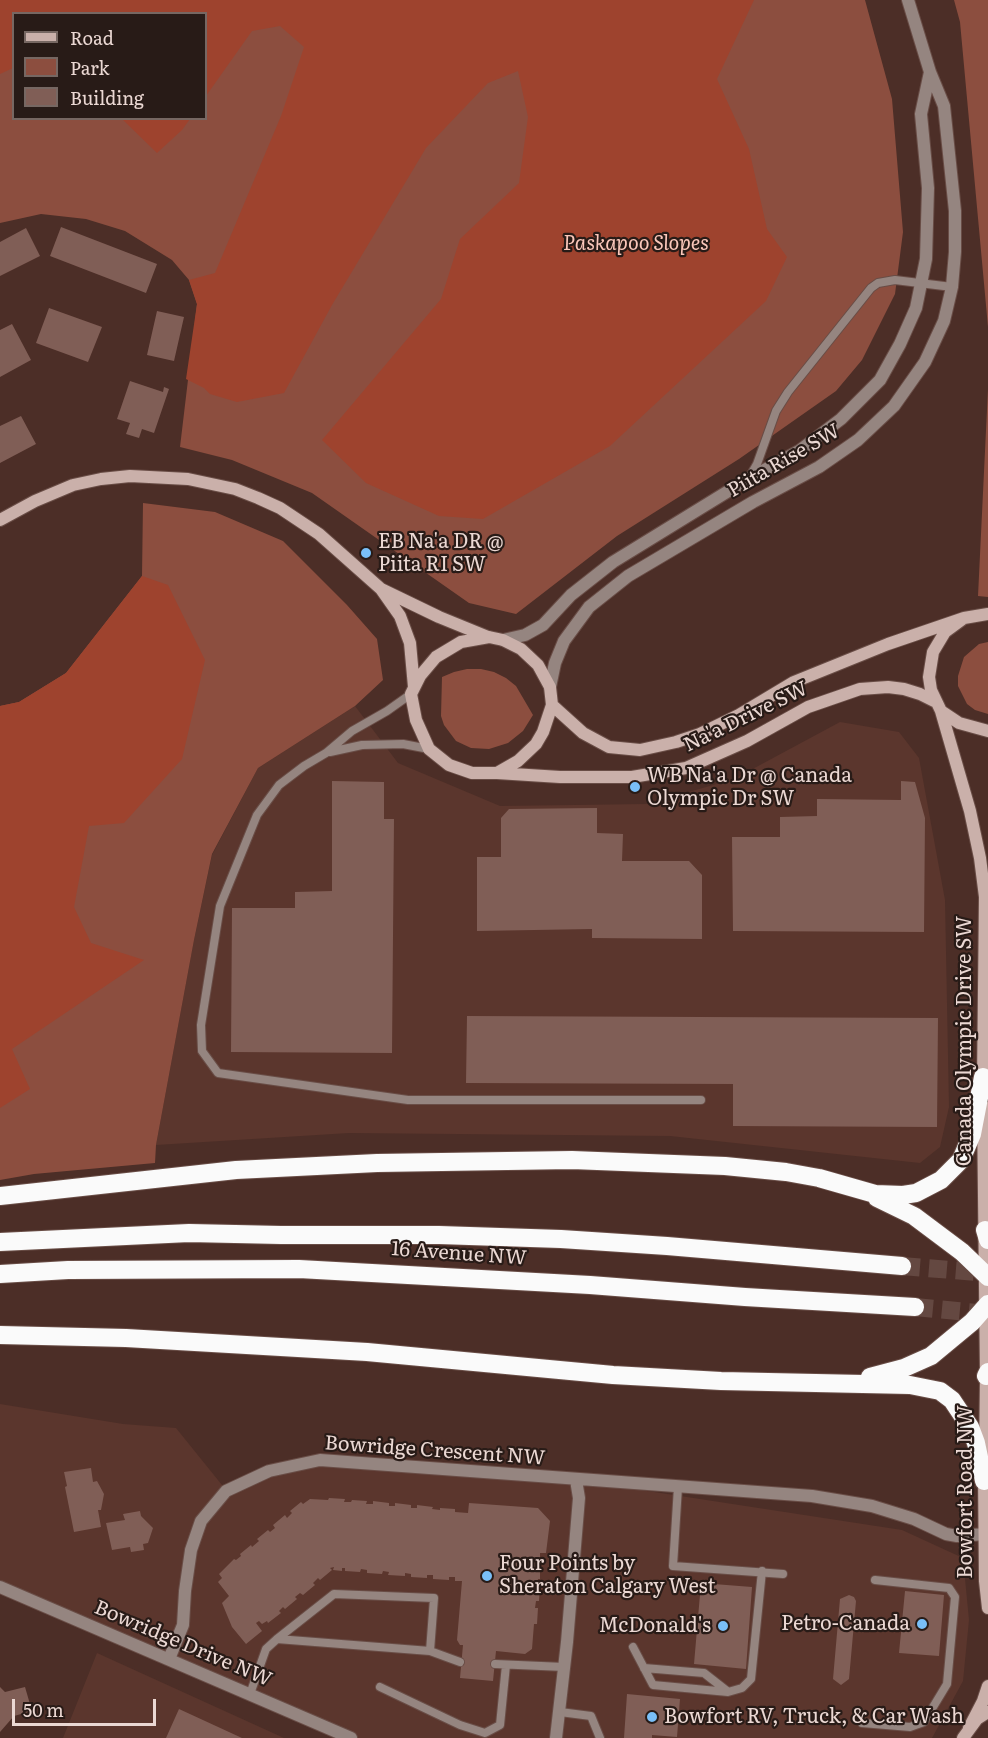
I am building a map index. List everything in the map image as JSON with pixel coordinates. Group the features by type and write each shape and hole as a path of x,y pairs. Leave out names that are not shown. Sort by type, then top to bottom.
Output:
{"highway":[{"path":"0,1196 236,1170 377,1163 561,1160 725,1166 819,1178 889,1196 916,1193 941,1180 952,1171 968,1148 983,1077"},
{"path":"862,1190 914,1216 962,1252 987,1275"},
{"name":"16 Avenue NW","path":"0,1242 189,1233 439,1235 561,1239 667,1246 902,1266"},
{"name":"16 Avenue NW","path":"0,1274 91,1270 298,1269 578,1284 915,1307"},
{"path":"815,1383 861,1379 904,1368 931,1356 972,1322 987,1306"},
{"path":"0,1335 239,1344 367,1352 613,1375 741,1382 892,1384 940,1391 952,1400 970,1426 984,1481"}],"street":[{"name":"Piita Rise SW","path":"550,687 555,663 564,641 589,608 637,571 753,502 819,468 858,440 894,406 925,362 944,321 952,287 955,211 944,106 930,72 908,0"},
{"name":"Piita Rise SW","path":"502,640 525,635 543,625 571,595 613,562 748,479 800,451 841,419 880,380 912,317 926,259 928,198 921,114 930,72"},
{"path":"0,520 35,501 82,483 130,476 188,478 235,489 280,508 319,534 381,589 400,616 410,643 416,720 429,749 449,765 472,773 497,773 519,761 536,744 549,718 552,705 550,687 538,665 521,649 440,617 381,589"},
{"name":"Na'a Drive SW","path":"552,705 583,733 609,747 640,750 700,734 739,715 794,682 888,644 964,618 988,614"},
{"name":"Canada Olympic Drive SW","path":"964,618 945,632 933,652 929,677 931,690 970,811 985,897 983,1077 987,1374"},
{"path":"412,690 427,666 448,648 489,637"},
{"name":"Na'a Drive SW","path":"497,773 560,777 632,777 686,768 747,741 808,707 860,689 888,687 921,694 959,723 988,731"},
{"name":"Bowfort Road NW","path":"987,1374 984,1481 985,1581 988,1608"},
{"name":"Bowridge Crescent NW","path":"169,1659 183,1625 191,1550 201,1521 226,1491 269,1471 320,1460 812,1496 872,1506 914,1519 946,1534 957,1536 986,1533"},
{"path":"556,1738 579,1498 576,1480"},
{"name":"Bowridge Drive NW","path":"0,1587 351,1738"},
{"path":"966,1733 983,1701 988,1686"},
{"path":"966,1733 977,1719 988,1712"}],"lane":[{"path":"748,479 757,464 776,411 864,295 885,280 952,287"},
{"path":"412,690 387,711 352,731 326,753 279,785 257,815 220,906 201,1025 202,1051 218,1073 408,1100 701,1100"},
{"path":"326,753 362,745 403,744 429,749"},
{"path":"678,1487 673,1566 783,1574"},
{"path":"633,1647 652,1685 728,1692 742,1688 751,1679 762,1571"},
{"path":"862,1723 909,1727 924,1722 947,1684 955,1597 949,1588 875,1580"},
{"path":"250,1694 266,1649 334,1594 434,1598 430,1652"},
{"path":"277,1639 430,1652 460,1662"},
{"path":"495,1664 564,1667"},
{"path":"380,1687 460,1725 484,1733 500,1725 506,1665"},
{"path":"644,1668 704,1673 728,1692"},
{"path":"560,1712 591,1716 600,1738"}],"shaded area":[{"path":"355,706 398,763 500,806 647,804 734,779 840,722 899,732 919,758 945,900 949,1107 940,1147 920,1163 670,1136 349,1133 156,1145 212,855 258,768"},
{"path":"0,1404 123,1424 176,1428 226,1490 320,1460 576,1480 902,1530 963,1558 969,1620 963,1681 932,1738 351,1738 0,1587"},
{"path":"97,1653 284,1738 63,1738"}],"green space":[{"path":"0,0 865,0 892,99 903,232 895,294 862,360 836,391 739,459 617,536 516,614 469,603 312,493 232,460 180,447 197,304 189,280 172,260 125,231 86,219 41,214 0,223"},
{"name":"Paskapoo Slopes","path":"0,0 754,0 717,79 749,149 767,229 787,257 766,301 610,446 483,519 439,516 366,483 322,440 441,299 460,239 519,183 528,117 518,71 488,83 426,148 332,305 284,393 237,402 210,394 204,388 186,379 197,304 189,280 215,273 281,116 304,47 280,26 252,31 207,95 207,12 12,12 12,68 0,74"},
{"path":"954,0 988,0 988,327 960,22"},
{"path":"123,120 189,120 157,153"},
{"path":"988,389 988,597 978,596"},
{"path":"143,503 215,512 283,541 347,605 377,639 383,680 355,706 258,768 212,854 156,1145 155,1163 34,1174 0,1180 0,706 19,702 66,673 142,576"},
{"path":"142,576 168,585 205,660 182,759 124,823 89,826 74,907 91,943 144,960 12,1049 30,1089 0,1108 0,706 19,702 66,673"},
{"path":"988,642 988,714 975,710 967,704 958,686 958,676 964,657 979,644"},
{"path":"467,669 494,672 506,678 516,686 533,715 523,731 508,743 489,749 471,748 456,741 444,725 441,716 442,677"}],"building":[{"path":"61,227 157,264 146,293 50,256"},
{"path":"26,228 40,256 0,276 0,242"},
{"path":"49,308 102,327 88,362 36,343"},
{"path":"157,311 184,317 174,361 147,355"},
{"path":"12,324 31,360 0,377 0,330"},
{"path":"130,381 163,392 164,387 169,389 154,433 142,429 139,438 126,434 130,423 117,419"},
{"path":"21,416 36,444 0,463 0,426"},
{"path":"332,781 384,782 384,819 394,819 392,1053 231,1052 232,908 295,908 295,892 332,891"},
{"path":"901,781 915,782 925,818 924,932 733,931 732,837 780,837 780,817 817,816 817,799 901,800"},
{"path":"597,808 597,833 623,834 622,861 689,861 702,875 702,939 592,938 592,929 477,931 477,857 501,857 501,818 509,809"},
{"path":"467,1016 938,1018 937,1127 733,1126 733,1084 466,1083"},
{"path":"91,1468 93,1482 97,1481 104,1494 101,1510 98,1510 101,1527 74,1532 64,1472"},
{"name":"Four Points by Sheraton Calgary West","path":"329,1498 345,1499 344,1502 367,1501 366,1504 373,1504 373,1501 389,1503 389,1506 395,1506 395,1503 411,1505 411,1508 417,1508 417,1505 440,1510 440,1508 455,1509 455,1512 468,1513 469,1503 538,1508 550,1521 546,1553 540,1553 540,1579 538,1579 537,1586 540,1586 539,1601 536,1601 537,1624 534,1624 532,1649 525,1654 496,1651 493,1681 460,1678 463,1645 460,1645 457,1640 462,1581 455,1581 455,1577 449,1577 449,1580 433,1579 433,1575 427,1575 427,1578 411,1577 411,1574 405,1573 405,1576 388,1575 389,1572 383,1571 382,1574 367,1573 367,1570 345,1571 345,1568 342,1568 342,1571 333,1570 334,1567 330,1568 332,1570 320,1580 318,1578 313,1583 315,1585 303,1595 300,1593 295,1597 297,1599 285,1609 283,1607 279,1611 281,1613 268,1623 267,1621 262,1624 259,1621 256,1623 262,1631 246,1644 232,1627 222,1603 229,1596 218,1582 222,1578 219,1574 234,1559 241,1556 240,1554 259,1541 257,1539 268,1530 270,1532 275,1528 273,1525 285,1515 287,1518 292,1513 290,1511 301,1502 303,1504 310,1499 328,1500"},
{"path":"140,1511 141,1516 153,1528 148,1543 143,1544 144,1550 131,1552 130,1547 112,1550 106,1523 125,1520 123,1514"},
{"name":"McDonald's","path":"701,1583 752,1587 746,1669 694,1664"},
{"name":"Petro-Canada","path":"905,1591 944,1595 939,1656 899,1653"},
{"name":"Petro-Canada","path":"849,1595 856,1601 849,1679 841,1685 833,1679 840,1599"},
{"path":"0,1687 5,1692 25,1687 32,1711 14,1716 0,1732"},
{"name":"Bowfort RV, Truck, & Car Wash","path":"627,1694 680,1699 677,1737 652,1735 652,1738 624,1738"},
{"path":"179,1709 242,1738 166,1738"}],"tunnel":[{"path":"902,1266 988,1273"},
{"path":"915,1307 988,1314"}],"place":[{"name":"EB Na'a DR @ Piita RI SW","path":"366,553"},
{"name":"WB Na'a Dr @ Canada Olympic Dr SW","path":"635,787"},
{"name":"Four Points by Sheraton Calgary West","path":"487,1576"},
{"name":"Petro-Canada","path":"922,1624"},
{"name":"McDonald's","path":"723,1626"},
{"name":"Bowfort RV, Truck, & Car Wash","path":"652,1717"}]}
